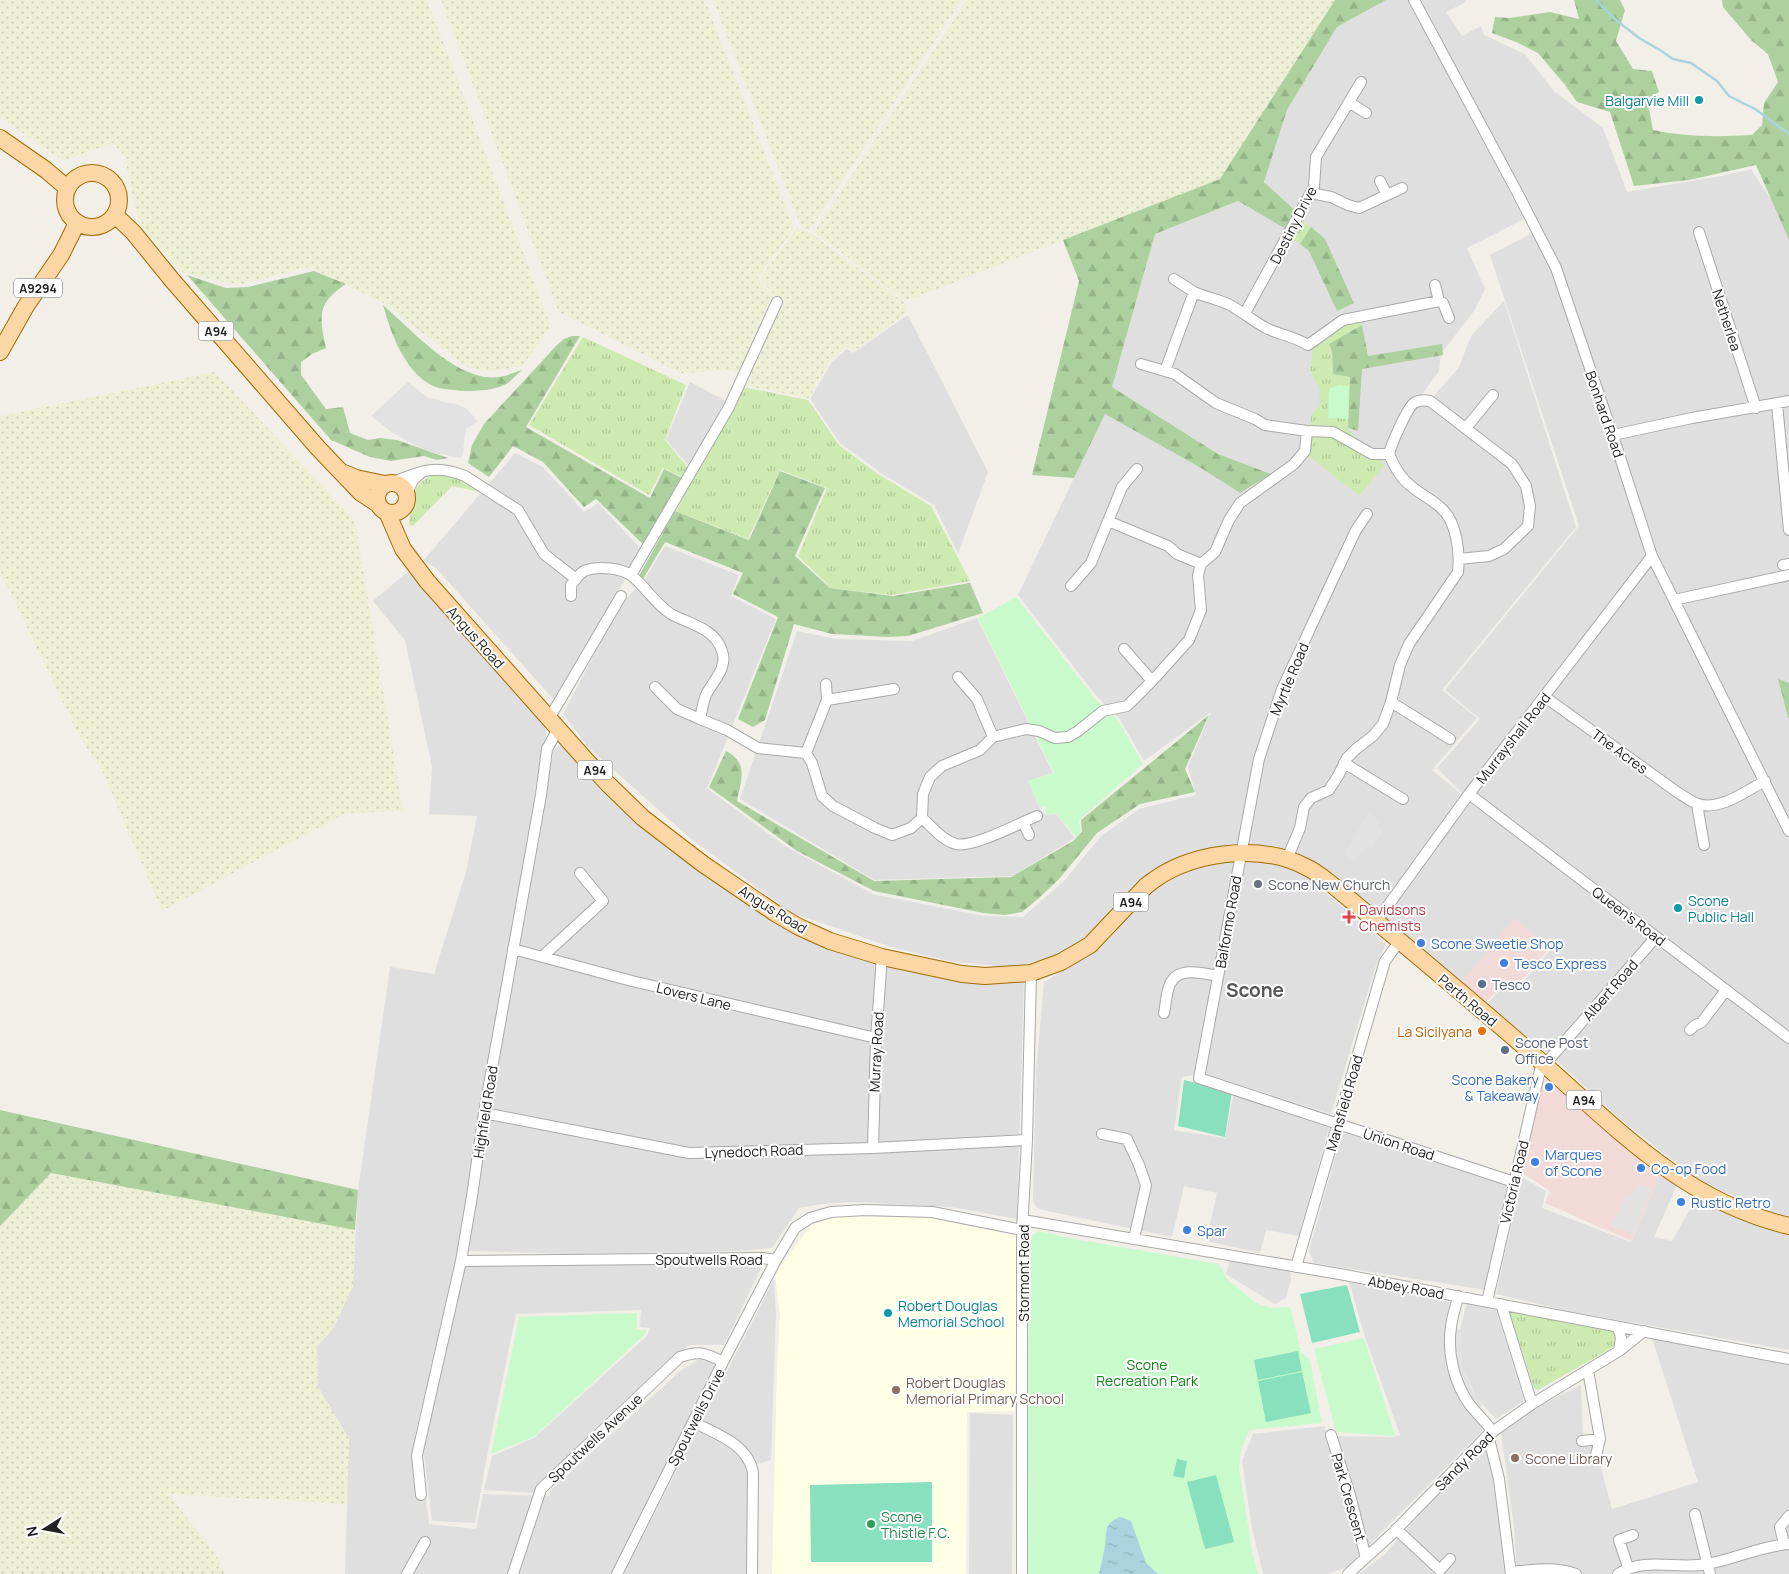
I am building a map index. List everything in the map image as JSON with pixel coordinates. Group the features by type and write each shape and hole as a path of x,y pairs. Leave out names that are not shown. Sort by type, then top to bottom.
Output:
{"main road":[{"path":"0,138 46,170 67,188"},
{"path":"88,173 97,173 105,176 117,189 119,198 115,215 109,222 93,228 77,223 66,211 64,203 67,188 79,176 88,173"},
{"name":"A94","path":"115,215 133,232 172,280 338,469 361,493 382,508"},
{"name":"A9294","path":"0,352 26,306 61,254 77,223"},
{"name":"A94","path":"338,469 356,478 399,484 406,500"},
{"path":"388,483 381,487 377,495 382,508 397,512 406,500"},
{"path":"403,549 406,500"},
{"name":"Angus Road","path":"382,508 403,549 427,581 624,800 650,823 703,864 775,913 799,927 830,941 882,956 962,974 985,976 1031,973 1061,962 1090,945 1146,886 1168,871 1197,860 1240,854"},
{"name":"Perth Road","path":"1240,854 1257,853 1287,860 1305,866 1316,873 1545,1065 1620,1133 1660,1165 1710,1197 1754,1216 1789,1226"}],"street":[{"name":"Bonhard Road","path":"1414,0 1518,192 1556,268 1652,556 1789,831"},
{"name":"Destiny Drive","path":"1245,313 1314,187 1316,158 1361,82"},
{"path":"1349,102 1366,113"},
{"path":"1380,181 1386,195"},
{"path":"1311,193 1331,197 1359,208 1402,188"},
{"name":"Netherlea","path":"1699,232 1756,408"},
{"path":"1174,279 1205,297 1226,302 1261,325 1297,338 1308,345 1343,320 1439,301"},
{"path":"1435,285 1439,301 1443,303 1450,318"},
{"path":"1165,371 1194,292"},
{"path":"631,575 729,406 778,302"},
{"path":"1141,364 1175,374 1216,403 1264,424 1307,432 1333,432 1372,454 1390,454"},
{"path":"1466,428 1493,395"},
{"path":"1287,860 1300,828 1304,807 1311,798 1328,790 1344,763 1383,724 1391,702 1400,664 1409,644 1458,572 1459,559 1452,524 1442,508 1409,485 1399,472 1390,454 1393,442 1408,410 1414,403 1426,400 1430,401 1512,464 1526,486 1530,506 1528,526 1504,549 1489,556 1459,559"},
{"path":"1613,435 1692,418 1789,402"},
{"path":"1777,404 1789,530"},
{"path":"806,753 812,763 822,796 833,806 875,828 892,834 911,828 922,818 923,794 930,777 942,766 980,750 993,737 1026,729 1040,731 1055,738 1068,737 1103,711 1127,706 1189,640 1201,610 1198,575 1200,564 1215,552 1229,520 1240,503 1294,464 1305,451 1307,432"},
{"path":"388,483 423,472 441,469 465,476 512,506 524,519 544,554 576,579"},
{"path":"1071,586 1090,563 1122,487 1137,469"},
{"path":"406,500 413,480 423,472"},
{"name":"Myrtle Road","path":"1240,854 1259,759 1282,689 1356,530 1367,514"},
{"path":"1108,522 1168,546 1177,554 1200,564"},
{"name":"Murrayshall Road","path":"1376,922 1469,794 1652,556"},
{"path":"571,596 571,584 581,573 587,570 595,568 608,569 631,575 660,606 671,614 709,632 716,639 723,652 721,668 706,694 700,719"},
{"path":"1674,600 1789,575"},
{"name":"Highfield Road","path":"421,1495 417,1455 461,1261 484,1113 541,795 547,749 554,724 621,596"},
{"path":"1124,649 1152,681"},
{"path":"958,677 977,699 993,737"},
{"path":"806,753 827,700 826,684"},
{"path":"654,687 677,709 727,730 758,748 806,753"},
{"path":"827,700 894,689"},
{"name":"The Acres","path":"1545,697 1677,792 1697,804"},
{"path":"1391,702 1450,739"},
{"path":"1344,763 1403,799"},
{"path":"1704,846 1697,804 1708,806 1718,804 1765,781"},
{"name":"Queen's Road","path":"1469,794 1789,1038"},
{"path":"922,818 942,837 956,844 969,844 1037,816"},
{"path":"1023,822 1030,835"},
{"name":"Balformo Road","path":"1199,1078 1240,854"},
{"path":"542,956 603,901 580,873"},
{"name":"Albert Road","path":"1545,1065 1656,937"},
{"name":"Mansfield Road","path":"1296,1267 1385,961 1399,942"},
{"name":"Lovers Lane","path":"513,949 632,981 876,1038"},
{"name":"Murray Road","path":"873,1148 876,1038 882,956"},
{"path":"1164,1012 1170,984 1178,976 1196,972 1218,976"},
{"name":"Stormont Road","path":"1022,1574 1023,1225 1031,973"},
{"path":"1690,1030 1702,1022 1726,990"},
{"name":"Victoria Road","path":"1487,1302 1540,1070 1545,1065"},
{"name":"Union Road","path":"1199,1078 1514,1182"},
{"name":"Lynedoch Road","path":"484,1113 689,1153 873,1148 1027,1140"},
{"path":"1102,1134 1127,1138 1146,1185 1134,1239"},
{"name":"Spoutwells Road","path":"461,1261 763,1258 776,1260 795,1228 810,1218 830,1212 865,1210 932,1212 1023,1225"},
{"name":"Abbey Road","path":"1023,1225 1134,1239 1296,1267 1789,1359"},
{"name":"Spoutwells Drive","path":"617,1574 776,1260"},
{"path":"1458,1296 1450,1337 1454,1371 1469,1404 1490,1434 1499,1479 1511,1573 1554,1570 1569,1571 1576,1574"},
{"path":"1501,1304 1532,1404"},
{"path":"1618,1327 1620,1338 1619,1351"},
{"name":"Sandy Road","path":"1355,1572 1366,1558 1490,1434 1532,1404 1619,1351 1644,1331"},
{"name":"Spoutwells Avenue","path":"513,1574 541,1489 680,1357 698,1352 708,1354 723,1362"},
{"path":"1588,1370 1600,1439 1596,1455"},
{"path":"693,1422 732,1442 742,1449 751,1462 753,1472 752,1574"},
{"name":"Park Crescent","path":"1331,1435 1350,1495 1366,1558"},
{"path":"1582,1441 1600,1439"},
{"path":"1695,1514 1708,1569"},
{"path":"1618,1574 1628,1567 1708,1569 1786,1544 1780,1527 1789,1516"},
{"path":"1396,1529 1440,1570 1450,1559"},
{"path":"1628,1567 1619,1540 1633,1535"},
{"path":"407,1574 426,1542"}],"shaded area":[{"path":"0,0 427,0 551,326 522,366 488,372 467,367 382,302 309,267 242,284 215,281 183,272 144,232 135,208 125,156 113,143 63,161 0,117"},
{"path":"441,0 705,0 794,229 757,279 773,295 733,370 680,373 559,312"},
{"path":"713,0 962,0 809,231 801,226"},
{"path":"967,0 1335,0 1220,179 906,301 814,232"},
{"path":"1386,0 1408,0 1524,219 1467,248 1485,289 1474,311 1441,354 1439,371 1421,396 1434,396 1459,367 1471,336 1504,301 1576,527 1442,690 1477,718 1432,770 1462,795 1377,910 1304,859 1277,846 1251,845 1189,852 1145,876 1103,923 1071,952 1012,967 954,962 891,947 790,912 690,838 588,747 563,714 620,605 645,579 665,546 739,575 731,596 776,619 707,788 785,846 873,894 984,916 1023,917 1064,881 1101,836 1139,809 1196,795 1188,767 1211,712 1144,761 1119,718 1098,698 1018,595 1105,413 1201,468 1240,493 1271,474 1218,454 1112,387 1155,234 1238,201 1285,228 1296,211 1264,182 1287,110 1337,27"},
{"path":"1421,0 1465,0 1466,2 1446,12 1462,36 1481,26 1484,35 1525,54 1554,91 1603,128 1627,192 1751,169 1789,227 1789,821 1654,547 1580,329 1492,138"},
{"path":"797,228 812,234 905,303 907,313 854,351 846,346 830,361 809,398 743,385 733,370 775,296 760,278"},
{"path":"1532,233 1553,270 1651,565 1789,840 1789,1216 1768,1211 1700,1181 1622,1121 1546,1051 1486,1005 1504,985 1515,992 1551,949 1515,919 1461,984 1382,918 1471,802 1437,768 1480,719 1445,690 1579,526 1490,255"},
{"path":"908,315 988,472 958,554 934,505 881,473 840,443 810,399 832,362 847,349 853,353"},
{"path":"215,372 355,521 403,811 346,813 162,911 104,775 77,732 0,571 0,416"},
{"path":"408,382 427,397 466,408 478,421 466,429 462,458 433,453 418,447 393,433 371,416"},
{"path":"690,382 726,401 689,466 666,440"},
{"path":"515,453 543,467 584,512 598,503 642,550 555,701 436,568 423,561"},
{"path":"410,570 544,722 546,736 455,1262 415,1435 421,1458 429,1524 476,1529 483,1494 550,1496 550,1491 680,1371 699,1359 713,1363 715,1370 610,1574 345,1574 349,1439 318,1387 317,1347 334,1327 353,1286 358,1190 390,967 434,974 466,872 477,816 429,814 432,767 405,640 373,601"},
{"path":"977,618 1053,773 1028,781 1040,809 1046,815 1056,814 1075,838 1012,876 874,880 740,799 797,631 836,639 912,641"},
{"path":"566,742 673,852 804,939 871,958 1024,980 1017,1219 951,1207 855,1202 822,1204 799,1208 772,1248 739,1251 579,1254 469,1251 503,1017 554,749"},
{"path":"1369,813 1380,821 1377,827 1382,831 1372,849 1367,846 1355,861 1344,854"},
{"path":"1246,860 1287,867 1307,877 1386,944 1375,968 1331,1114 1203,1073"},
{"path":"1237,861 1194,1075 1182,1077 1174,1130 1225,1138 1234,1092 1330,1124 1299,1236 1266,1230 1260,1253 1206,1241 1217,1193 1184,1186 1172,1237 1038,1209 1033,1202 1036,1072 1044,982 1101,948 1151,891 1193,869"},
{"path":"1514,918 1550,948 1513,990 1504,984 1484,1004 1461,984"},
{"path":"1550,1073 1661,1172 1631,1241 1545,1203 1550,1191 1522,1173 1540,1086"},
{"path":"1343,1128 1508,1186 1486,1290 1314,1263 1309,1251"},
{"path":"1661,1172 1677,1185 1654,1237 1672,1241 1696,1198 1789,1225 1789,1350 1573,1312 1496,1294 1522,1177 1546,1191 1542,1208 1631,1242"},
{"path":"51,1173 355,1230 353,1286 334,1327 317,1347 318,1387 349,1439 346,1504 169,1494 220,1561 225,1574 0,1574 0,1226"},
{"path":"1640,1184 1651,1189 1633,1234 1611,1226 1627,1194 1630,1196"},
{"name":"Robert Douglas Memorial Primary School","path":"844,1216 930,1218 1017,1236 1015,1411 967,1412 966,1574 772,1574 780,1315 775,1273 810,1227 824,1220"},
{"path":"756,1260 763,1264 724,1345 689,1345 623,1403 536,1493 484,1490 492,1456 534,1438 647,1336 650,1328 640,1327 641,1310 516,1314 475,1523 432,1521 423,1445 465,1262"},
{"path":"1230,1260 1290,1271 1291,1279 1286,1298 1275,1304 1226,1274"},
{"path":"774,1279 776,1314 771,1460 747,1468 747,1574 624,1574"},
{"path":"1349,1282 1450,1302 1445,1324 1447,1369 1464,1406 1483,1430 1347,1567 1329,1574 1263,1574 1252,1528 1242,1461 1253,1434 1325,1426 1327,1436 1393,1437 1400,1435 1365,1337"},
{"path":"1467,1302 1496,1310 1524,1401 1496,1419 1477,1398 1463,1369 1460,1330"},
{"path":"1454,1327 1460,1330 1462,1366 1471,1388 1482,1405 1479,1409 1480,1412 1465,1390 1455,1360"},
{"path":"1651,1335 1789,1360 1789,1574 1517,1574 1514,1527 1501,1433 1537,1407 1581,1385 1583,1437 1595,1445 1612,1509 1698,1482"},
{"path":"970,1413 1013,1415 1012,1574 969,1574"},
{"path":"1489,1446 1505,1574 1359,1574 1384,1555 1437,1494"}],"green space":[{"path":"1335,0 1386,0 1337,27 1287,110 1264,182 1296,211 1286,229 1238,201 1155,234 1112,387 1218,454 1271,474 1240,493 1201,468 1105,414 1074,478 1032,475 1079,281 1063,240 1220,179"},
{"path":"1574,0 1620,0 1625,10 1616,41 1633,69 1652,71 1659,92 1647,99 1653,130 1678,134 1715,136 1752,135 1762,125 1764,103 1778,82 1768,54 1752,41 1723,7 1722,0 1789,0 1789,240 1756,165 1689,180 1634,186 1610,112 1577,102 1538,53 1492,33 1495,17 1510,18 1550,12 1579,19"},
{"path":"1302,222 1311,227 1300,244 1292,239"},
{"path":"1311,227 1325,239 1354,303 1337,311 1309,251 1300,244"},
{"path":"314,271 346,284 330,298 322,311 322,327 326,348 312,354 301,362 301,375 326,409 343,407 350,433 368,440 380,438 397,440 448,458 437,460 424,456 391,461 370,457 331,440 187,275 226,288 248,287"},
{"path":"383,305 436,353 468,372 483,377 499,377 522,370 508,383 487,390 449,390 428,383 409,365 402,354"},
{"path":"1361,319 1362,325 1330,344 1333,374 1350,377 1348,428 1356,437 1354,450 1365,456 1382,459 1384,466 1359,496 1308,455 1311,416 1320,405 1319,388 1310,371 1313,346 1345,325"},
{"path":"1362,325 1368,356 1442,344 1443,355 1362,369 1358,431 1348,428 1350,377 1333,374 1332,352 1329,344"},
{"path":"580,336 526,427 650,498 664,469 684,479 646,547 596,499 584,507 543,462 513,446 489,477 468,463 472,445 484,424 556,346 564,339"},
{"path":"583,337 686,385 665,440 689,469 684,478 663,468 649,495 529,425"},
{"path":"1339,385 1349,386 1348,419 1328,418 1329,389"},
{"path":"743,387 808,400 839,445 878,474 931,506 970,581 892,595 831,588 798,556 827,488 780,470 748,539 676,511"},
{"path":"780,471 825,488 795,556 830,588 893,596 970,583 983,613 908,636 888,637 832,634 794,624 765,720 753,727 738,719 778,617 733,594 743,573 665,542 643,579 639,576 675,511 749,540"},
{"path":"441,474 462,480 480,492 452,486 413,526 409,524 415,491 424,479"},
{"path":"1016,597 1096,700 1118,720 1143,764 1079,820 1081,833 1076,837 1056,813 1046,815 1045,806 1040,808 1028,781 1054,773 978,618"},
{"path":"1778,679 1789,683 1789,718 1788,717"},
{"path":"1209,715 1185,769 1195,792 1140,804 1097,833 1059,879 1022,912 1005,915 983,913 874,891 797,851 709,787 726,751 738,761 741,767 742,773 737,801 874,881 1011,877 1073,841 1082,832 1081,820"},
{"path":"1184,1080 1232,1091 1225,1137 1178,1126"},
{"path":"0,1110 358,1190 355,1230 51,1173 0,1226"},
{"name":"Scone Recreation Park","path":"1039,1231 1074,1239 1219,1264 1226,1278 1256,1303 1271,1308 1290,1307 1301,1352 1310,1360 1322,1423 1249,1430 1241,1450 1239,1468 1252,1551 1258,1574 1028,1574 1029,1248 1032,1235"},
{"path":"1347,1285 1360,1332 1312,1343 1300,1294"},
{"path":"1508,1308 1613,1330 1616,1338 1615,1343 1610,1349 1538,1390 1534,1388"},
{"path":"637,1313 637,1329 647,1330 644,1335 534,1437 491,1454 519,1317"},
{"path":"1364,1338 1395,1436 1336,1432 1314,1349"},
{"path":"1298,1351 1302,1371 1258,1380 1254,1360"},
{"path":"1302,1372 1311,1413 1266,1422 1258,1381"},
{"path":"1177,1459 1187,1461 1184,1478 1173,1476"},
{"path":"1216,1475 1234,1542 1205,1549 1187,1482"},
{"name":"Scone Thistle F.C.","path":"932,1482 932,1562 811,1562 810,1485"}],"water":[{"path":"1120,1517 1131,1521 1146,1563 1158,1574 1099,1574 1108,1525"}],"waterway":[{"path":"1596,0 1616,20 1639,38 1673,59 1691,63 1717,81 1729,96 1755,109 1789,134"}],"place":[{"name":"Balgarvie Mill","path":"1699,100"},
{"name":"Scone New Church","path":"1258,884"},
{"name":"Scone Public Hall","path":"1678,908"},
{"name":"Davidsons Chemists","path":"1349,917"},
{"name":"Scone Sweetie Shop","path":"1421,943"},
{"name":"Tesco Express","path":"1504,963"},
{"name":"Tesco","path":"1482,984"},
{"name":"La Sicilyana","path":"1482,1031"},
{"name":"Scone Post Office","path":"1505,1050"},
{"name":"Scone Bakery & Takeaway","path":"1549,1087"},
{"name":"Marques of Scone","path":"1535,1162"},
{"name":"Co-op Food","path":"1641,1168"},
{"name":"Rustic Retro","path":"1681,1202"},
{"name":"Spar","path":"1187,1230"},
{"name":"Robert Douglas Memorial School","path":"888,1313"},
{"name":"Robert Douglas Memorial Primary School","path":"896,1390"},
{"name":"Scone Library","path":"1515,1458"},
{"name":"Scone Thistle F.C.","path":"871,1524"}],"district":[{"name":"Scone","path":"1255,990"}]}
